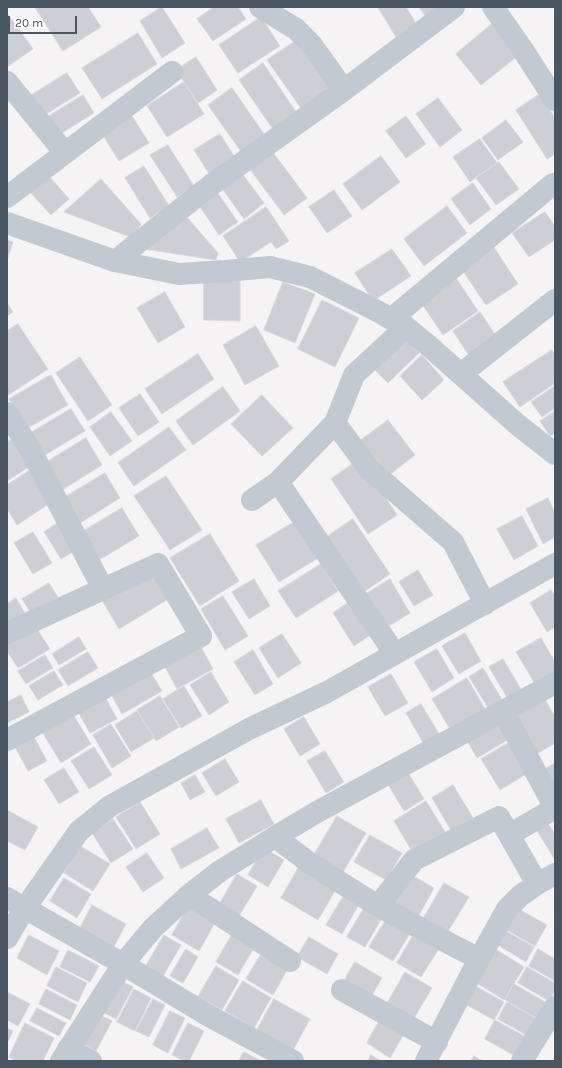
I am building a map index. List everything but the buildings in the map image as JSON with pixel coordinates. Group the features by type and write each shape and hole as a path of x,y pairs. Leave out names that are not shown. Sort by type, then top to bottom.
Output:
{"street":[{"path":"260,7 296,29 311,44 344,90"},
{"path":"115,261 211,185 344,90 454,7"},
{"path":"493,7 555,100"},
{"path":"7,197 172,72"},
{"path":"7,82 65,154"},
{"path":"252,500 278,482 335,423 354,375 398,323 553,184"},
{"path":"7,223 115,261 179,274 270,267 310,276 381,312 398,323 461,374 518,425 555,454"},
{"path":"461,374 555,300"},
{"path":"7,413 30,449 103,589"},
{"path":"335,423 369,468 453,542 485,604"},
{"path":"278,482 395,654"},
{"path":"7,632 158,564 202,636 7,740"},
{"path":"7,938 16,903 80,831 110,806 249,729 327,692 555,564"},
{"path":"91,1061 64,1055 123,964 153,928 189,895 220,871 317,812 555,683"},
{"path":"503,711 555,808 509,835"},
{"path":"378,906 414,860 499,817 509,835 546,879 520,896 507,909 478,959 426,1061"},
{"path":"275,837 311,864 378,906 478,959"},
{"path":"189,895 290,961"},
{"path":"16,903 123,964 209,1016 293,1061"},
{"path":"342,990 437,1042"},
{"path":"522,1061 555,1007"}]}
